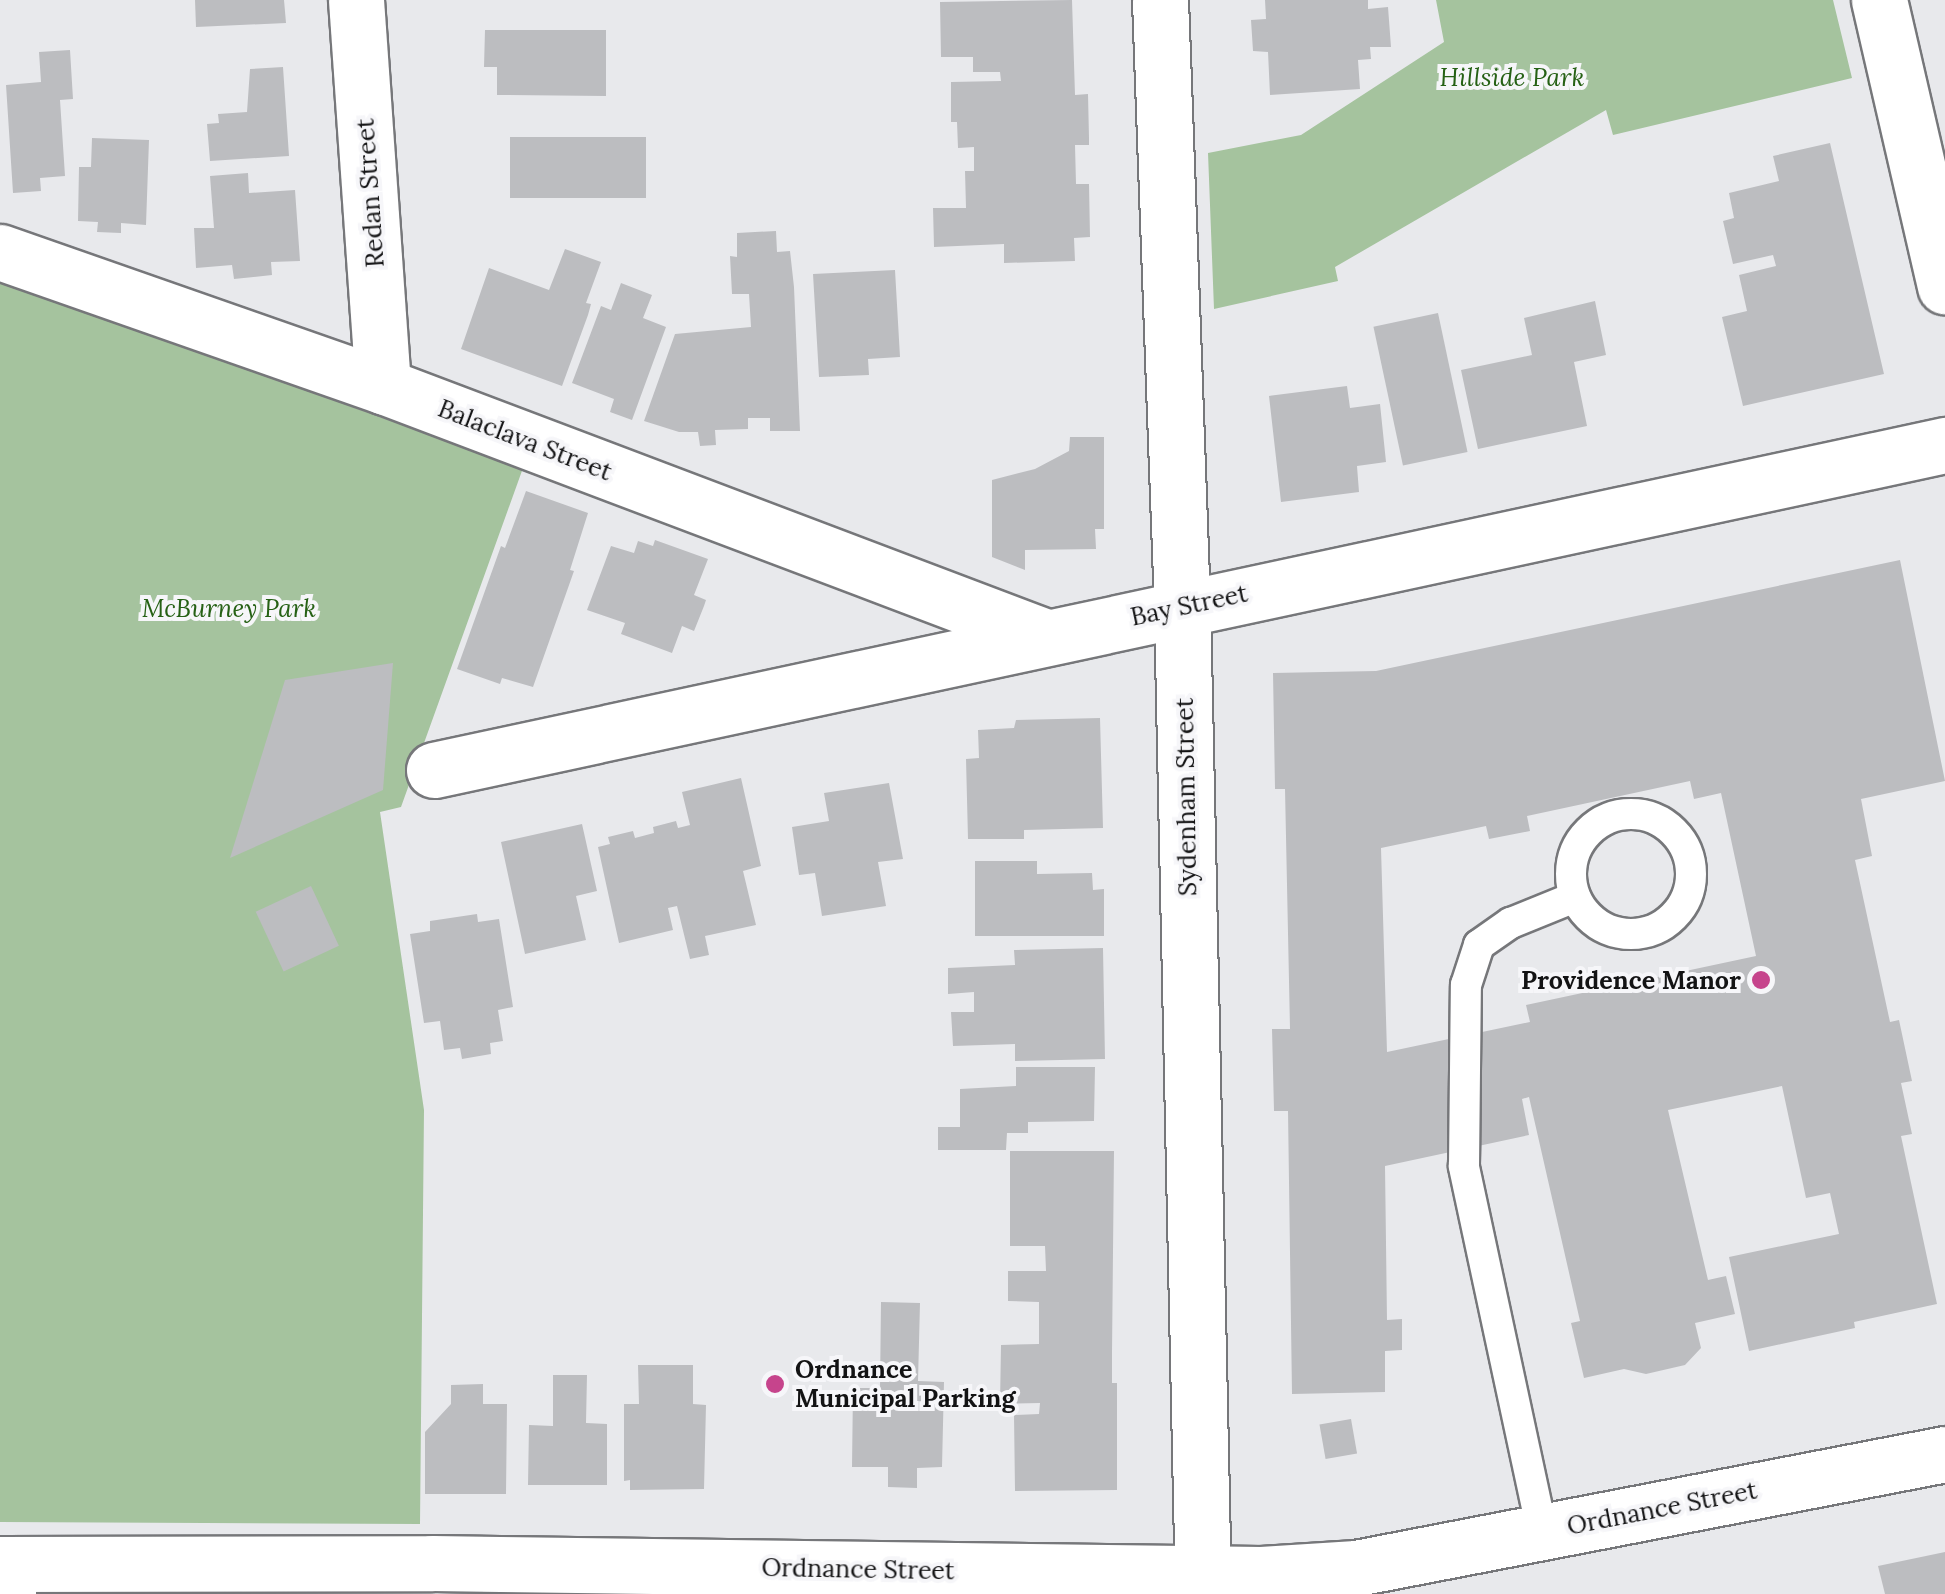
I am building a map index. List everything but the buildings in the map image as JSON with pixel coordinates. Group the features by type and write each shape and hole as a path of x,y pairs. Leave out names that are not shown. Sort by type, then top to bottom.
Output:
{"street":[{"name":"Redan Street","path":"356,0 383,386"},
{"name":"Sydenham Street","path":"1160,0 1182,606 1202,1583"},
{"path":"1879,0 1945,287"},
{"name":"Balaclava Street","path":"0,252 383,386 1046,637"},
{"name":"Bay Street","path":"434,770 1182,606 1945,445"},
{"name":"Ordnance Street","path":"5,1574 432,1563 1202,1583 1356,1568 1945,1454"}],"lane":[{"path":"1633,814 1653,818 1684,844 1691,884 1672,919 1655,929 1617,933 1599,926 1575,897 1572,858 1594,826 1613,817 1633,814"},
{"path":"1542,1531 1464,1166 1466,986 1480,945 1511,923 1575,897"}],"green space":[{"name":"Hillside Park","path":"1436,0 1833,0 1852,78 1613,135 1606,110 1335,267 1338,281 1214,309 1208,153 1301,135 1444,42"},
{"name":"McBurney Park","path":"0,281 523,468 401,807 380,812 424,1110 420,1524 0,1522"}],"place":[{"name":"Providence Manor","path":"1761,980"},
{"name":"Ordnance Municipal Parking","path":"775,1384"}]}
